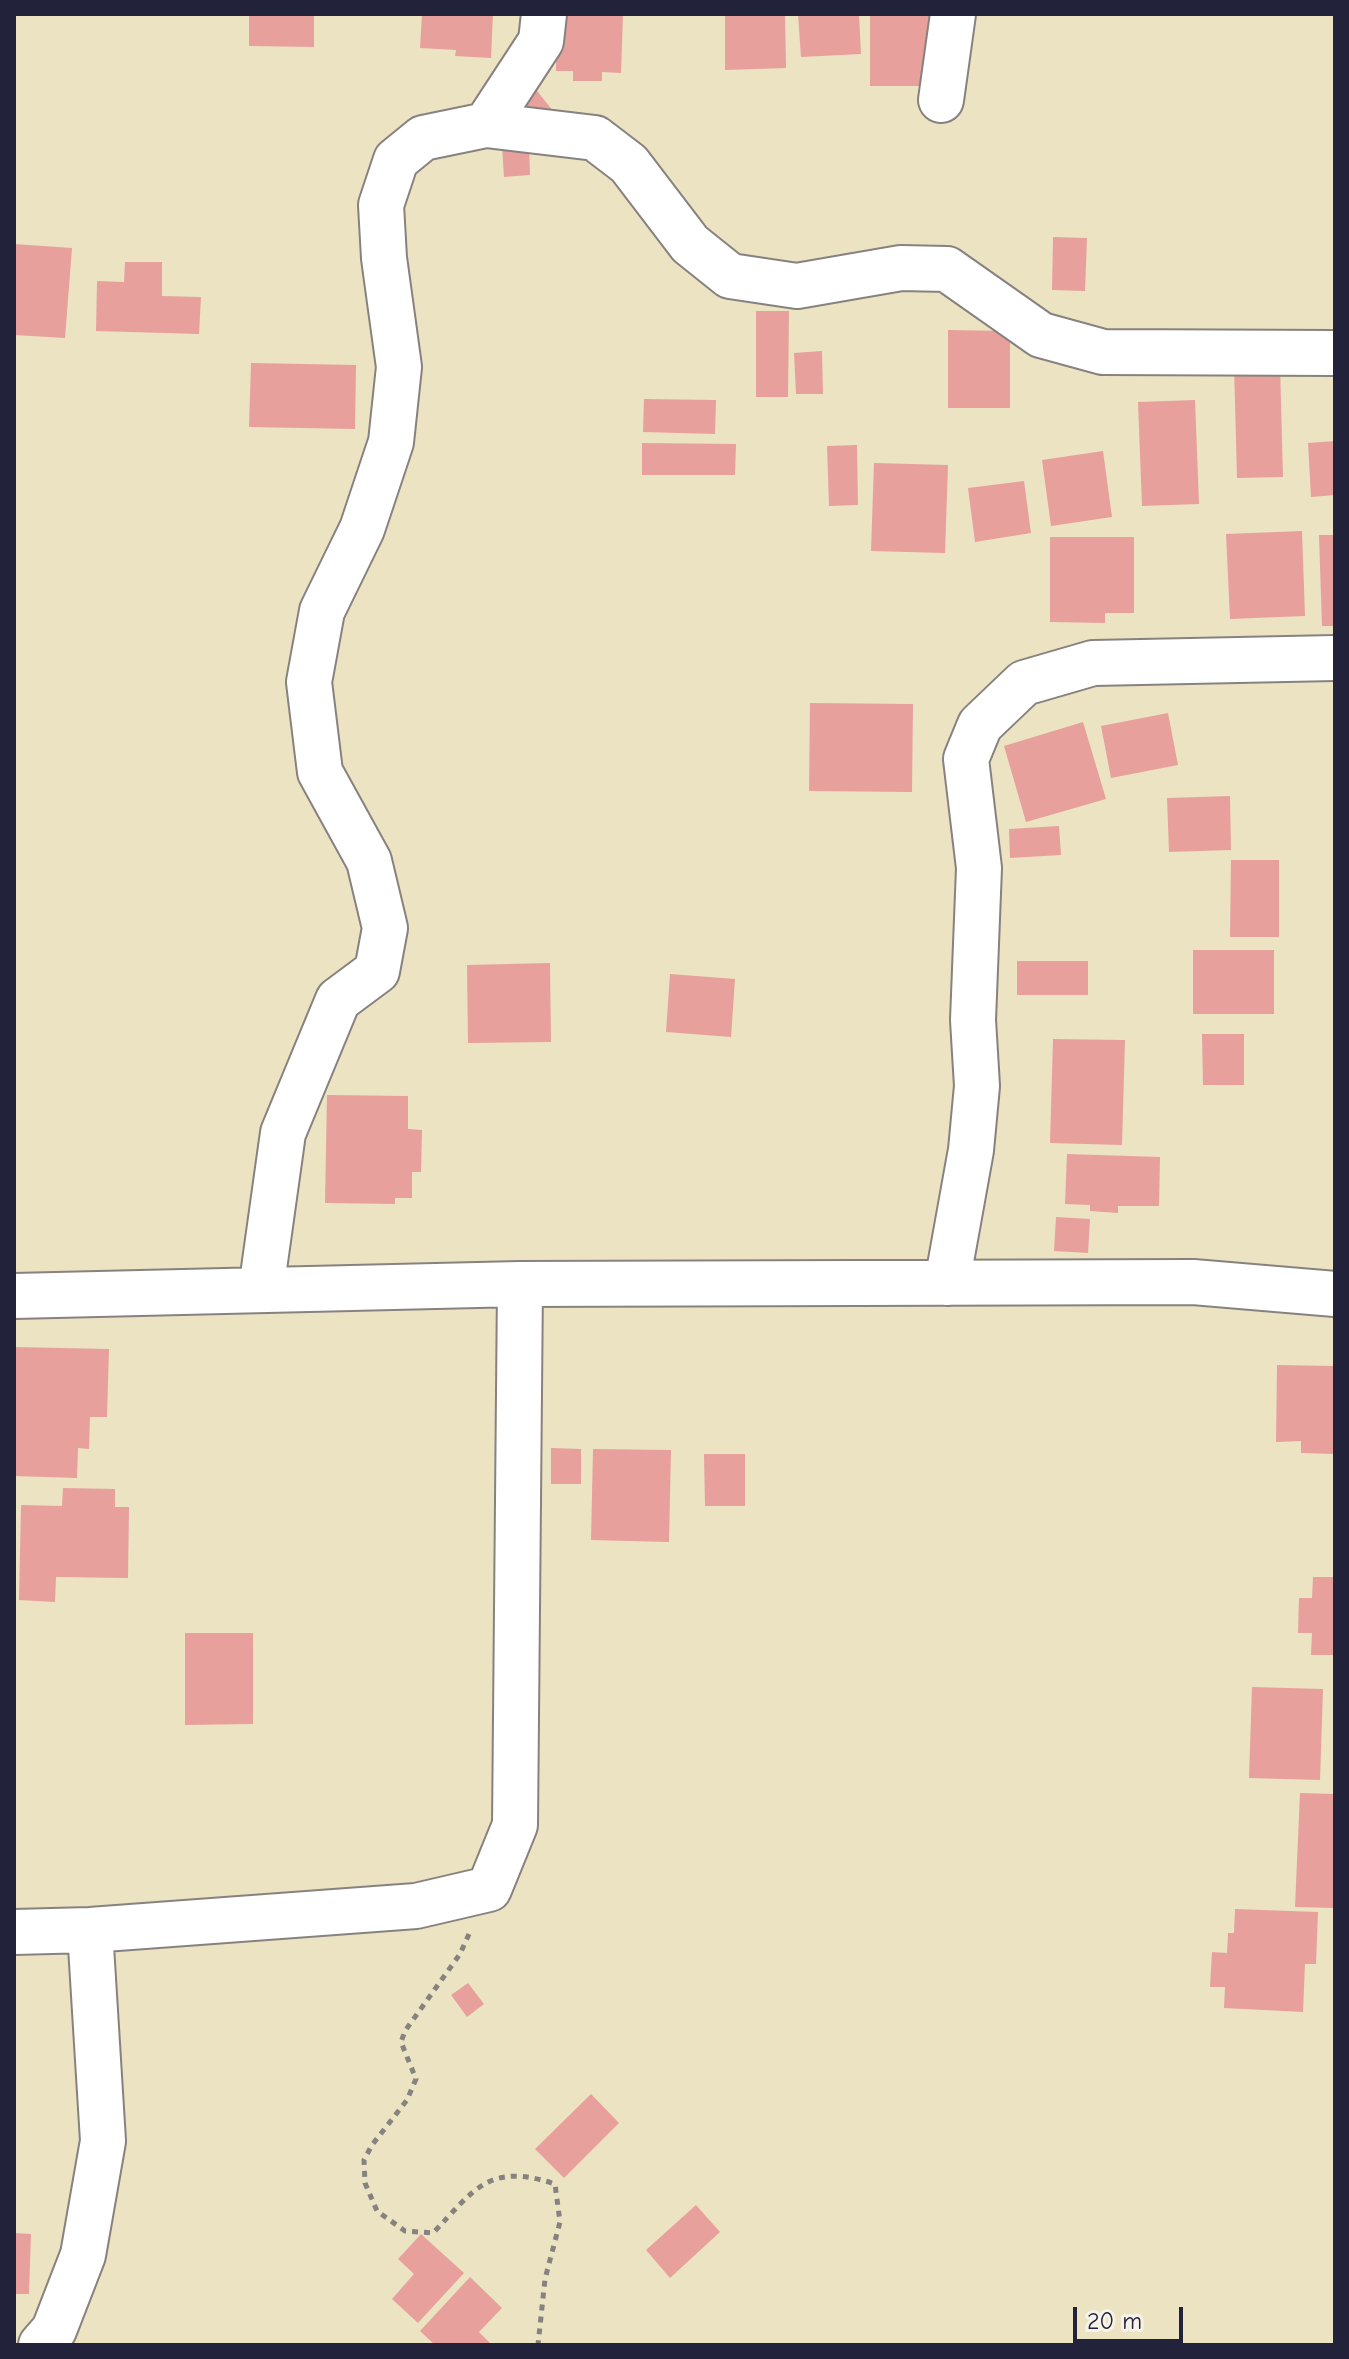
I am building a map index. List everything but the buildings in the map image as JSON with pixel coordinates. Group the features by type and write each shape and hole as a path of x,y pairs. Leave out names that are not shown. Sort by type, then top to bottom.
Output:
{"street":[{"path":"486,125 541,41 544,14"},
{"path":"941,100 953,14"},
{"path":"261,1290 283,1133 338,1000 377,971 385,928 369,861 320,772 309,682 322,611 362,529 391,442 399,367 384,258 381,205 396,160 423,138 486,125 595,138 629,164 690,244 730,276 797,286 901,268 947,269 1041,335 1103,352 1186,355 1335,353"},
{"path":"947,1283 971,1150 977,1086 973,1020 979,868 966,759 980,725 1024,683 1093,663 1335,658"},
{"path":"14,1296 520,1284 1193,1282 1335,1294"},
{"path":"14,1932 90,1930 416,1906 489,1889 515,1825 520,1284"},
{"path":"41,2345 54,2330 83,2255 103,2141 90,1930"}],"path":[{"path":"489,1889 460,1954 405,2031 401,2042 416,2079 407,2100 364,2160 365,2183 377,2211 405,2231 433,2233 469,2192 495,2178 529,2175 555,2184 560,2222 545,2279 538,2345"}]}
